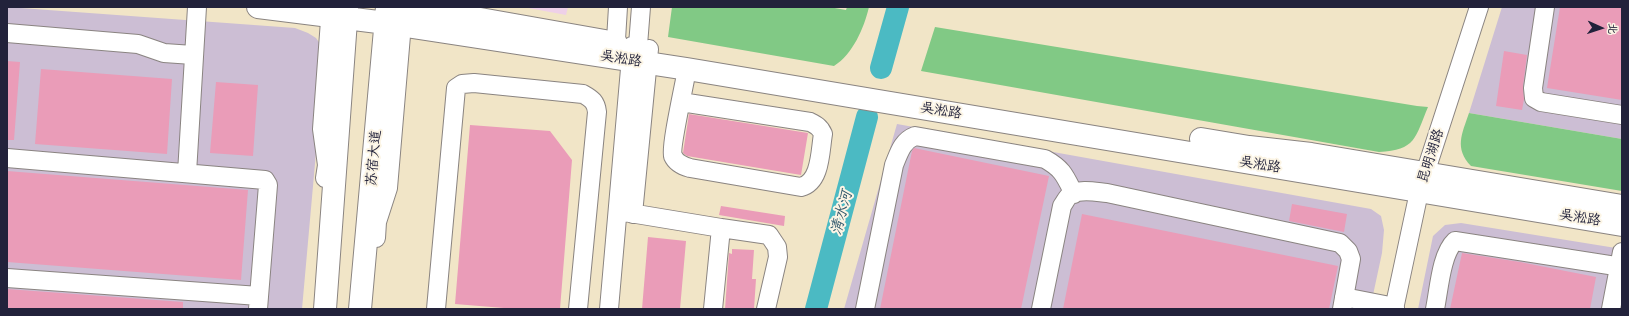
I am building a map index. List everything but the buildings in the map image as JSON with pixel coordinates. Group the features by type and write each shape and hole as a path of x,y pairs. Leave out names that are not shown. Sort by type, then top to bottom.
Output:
{"main road":[{"name":"吴淞路","path":"258,7 398,14 633,53 1249,148 1311,154 1422,182 1622,225"},
{"path":"325,309 331,243 339,12"},
{"name":"苏宿大道","path":"360,309 398,14"},
{"name":"吴淞路","path":"633,53 687,69 1422,182 1622,206"}],"street":[{"path":"187,173 197,7"},
{"path":"618,7 633,53"},
{"path":"609,309 625,212 633,53 641,7"},
{"name":"昆明湖路","path":"1394,308 1422,182 1479,7"},
{"path":"1545,7 1533,88 1534,98 1541,102 1622,115"},
{"path":"315,309 326,164 322,130 339,12"},
{"path":"370,309 377,222 388,188 398,14"},
{"path":"7,33 138,44 164,53 193,55"},
{"path":"681,102 810,122 816,125 821,129 823,134 816,174 812,182 806,186 800,187 682,166 676,161 672,154 681,102 687,69"},
{"path":"436,309 456,88 462,84 583,94 591,98 596,105 597,112 578,309"},
{"path":"865,309 894,165 901,148 907,139 914,136 1045,159 1057,165 1064,173 1074,194"},
{"path":"7,158 259,178 265,180 268,185 259,302 7,278"},
{"path":"1041,309 1062,206 1070,195 1081,191 1107,193 1340,243 1348,251 1351,259 1343,303 1394,308"},
{"path":"625,212 769,235 777,247 778,257 766,309"},
{"path":"713,309 721,228"},
{"path":"1435,309 1446,256 1449,246 1455,241 1621,262 1611,309"}],"shaded area":[{"path":"7,7 295,28 316,38 323,48 324,63 302,309 7,309"},
{"path":"523,7 568,7 566,15"},
{"path":"1502,7 1622,7 1622,139 1469,113"},
{"path":"897,124 1371,209 1381,216 1384,230 1382,253 1370,309 844,309"},
{"path":"1461,223 1622,249 1622,309 1418,309 1433,236 1445,225"}],"green space":[{"path":"672,7 829,7 846,10 847,7 869,7 857,40 847,55 834,66 668,37"},
{"path":"935,27 1428,107 1417,134 1407,145 1391,151 1379,152 921,71"},
{"path":"1469,113 1622,139 1622,191 1471,166 1461,147 1462,134"}],"waterway":[{"name":"清水河","path":"881,68 898,7"},
{"name":"清水河","path":"816,309 867,117"}]}
